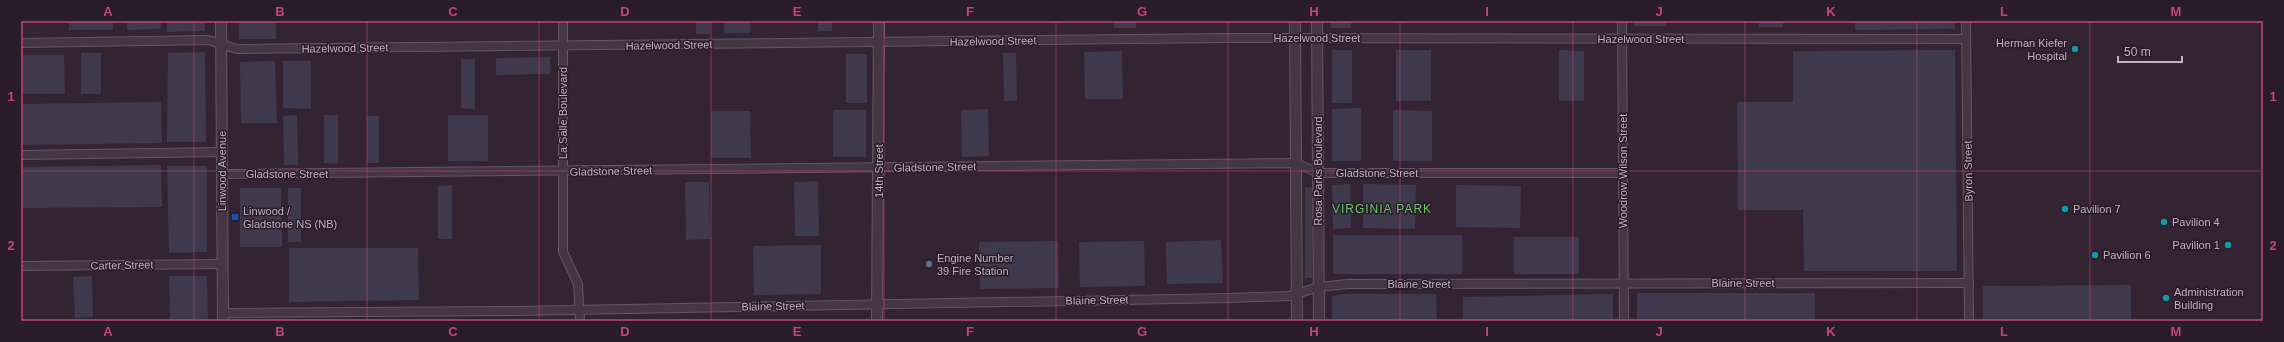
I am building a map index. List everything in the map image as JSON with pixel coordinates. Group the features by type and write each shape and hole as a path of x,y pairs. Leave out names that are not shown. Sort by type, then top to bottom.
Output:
{"street":[{"name":"Linwood Avenue","path":"221,21 223,317"},
{"name":"La Salle Boulevard","path":"563,21 563,252 578,284 580,321"},
{"name":"14th Street","path":"877,321 879,21"},
{"name":"Rosa Parks Boulevard","path":"1295,21 1297,321"},
{"name":"Rosa Parks Boulevard","path":"1317,21 1319,321"},
{"name":"Woodrow Wilson Street","path":"1622,21 1624,321"},
{"name":"Byron Street","path":"1966,21 1969,321"},
{"name":"Hazelwood Street","path":"21,43 208,40 237,49 1295,38 1966,39"},
{"path":"21,155 222,152"},
{"name":"Gladstone Street","path":"222,174 562,172 1296,163 1318,173 1623,173"},
{"name":"Carter Street","path":"21,266 223,264"},
{"name":"Blaine Street","path":"223,317 580,309 1230,298 1289,296 1319,288 1348,284 1969,282"}],"shaded area":[{"path":"69,21 113,21 113,30 69,30"},
{"path":"127,21 160,21 161,29 127,30"},
{"path":"167,21 205,21 205,31 167,32"},
{"path":"239,21 276,21 276,39 239,39"},
{"path":"696,21 710,21 710,34 696,34"},
{"path":"724,21 750,21 750,33 724,33"},
{"path":"818,21 832,21 832,31 818,31"},
{"path":"1114,21 1136,21 1136,28 1114,28"},
{"path":"1330,21 1351,21 1351,28 1331,28"},
{"path":"1634,21 1666,21 1666,26 1634,26"},
{"path":"1759,21 1783,21 1783,27 1759,27"},
{"path":"1855,21 1955,21 1955,29 1855,30"},
{"path":"1332,50 1352,50 1352,103 1332,103"},
{"path":"1396,50 1431,50 1431,101 1396,101"},
{"path":"1559,50 1584,51 1584,101 1559,101"},
{"path":"1955,50 1957,271 1804,271 1803,210 1738,210 1737,102 1793,102 1793,51"},
{"path":"1122,51 1123,99 1085,99 1084,52"},
{"path":"205,52 206,142 167,142 168,53"},
{"path":"81,53 101,53 101,94 81,94"},
{"path":"1003,53 1016,53 1017,101 1004,101"},
{"path":"846,54 867,54 867,103 846,103"},
{"path":"21,55 64,55 65,94 21,94"},
{"path":"550,57 550,74 496,75 496,58"},
{"path":"461,59 475,59 475,109 461,108"},
{"path":"275,61 277,123 241,123 240,62"},
{"path":"283,61 311,61 311,109 283,108"},
{"path":"161,102 162,143 21,145 21,104"},
{"path":"1361,108 1361,161 1332,161 1332,109"},
{"path":"988,109 989,156 962,157 961,110"},
{"path":"833,110 866,110 866,157 833,157"},
{"path":"1393,110 1432,111 1432,161 1393,161"},
{"path":"711,111 750,111 751,158 711,158"},
{"path":"297,115 298,165 284,165 283,116"},
{"path":"324,115 338,115 338,164 324,163"},
{"path":"448,115 488,115 488,161 448,161"},
{"path":"367,116 379,116 379,163 367,163"},
{"path":"161,165 162,207 21,208 21,167"},
{"path":"167,166 207,166 207,252 169,253"},
{"path":"818,181 819,236 795,236 794,182"},
{"path":"685,182 709,182 710,239 686,240"},
{"path":"1350,184 1351,228 1333,229 1332,185"},
{"path":"1363,184 1416,185 1415,229 1363,228"},
{"path":"452,185 452,239 438,239 438,186"},
{"path":"1456,185 1521,186 1520,228 1456,227"},
{"path":"1305,187 1312,187 1312,278 1305,278"},
{"path":"240,188 281,188 282,247 240,247"},
{"path":"288,188 301,188 301,242 288,242"},
{"path":"1333,235 1462,235 1462,274 1333,274"},
{"path":"1514,237 1579,237 1579,274 1514,274"},
{"path":"1221,240 1223,283 1167,284 1166,242"},
{"path":"1058,241 1059,288 980,289 979,242"},
{"path":"1144,241 1145,286 1080,287 1079,242"},
{"path":"821,245 821,294 754,295 753,246"},
{"path":"289,248 418,248 419,300 289,302"},
{"path":"92,276 93,317 75,318 73,277"},
{"path":"169,276 207,276 208,321 170,321"},
{"path":"2131,285 2131,321 1983,321 1983,286"},
{"path":"1637,293 1815,293 1815,321 1637,321"},
{"path":"1345,294 1436,294 1437,321 1332,321 1332,296"},
{"path":"1613,294 1613,321 1463,321 1463,297"}],"place":[{"name":"Herman Kiefer Hospital","path":"2075,49"},
{"name":"Pavilion 7","path":"2065,209"},
{"name":"Linwood / Gladstone NS (NB)","path":"235,217"},
{"name":"Pavilion 4","path":"2164,222"},
{"name":"Pavilion 1","path":"2228,245"},
{"name":"Pavilion 6","path":"2095,255"},
{"name":"Engine Number 39 Fire Station","path":"929,264"},
{"name":"Administration Building","path":"2166,298"}],"district":[{"name":"VIRGINIA PARK","path":"1382,209"}]}
